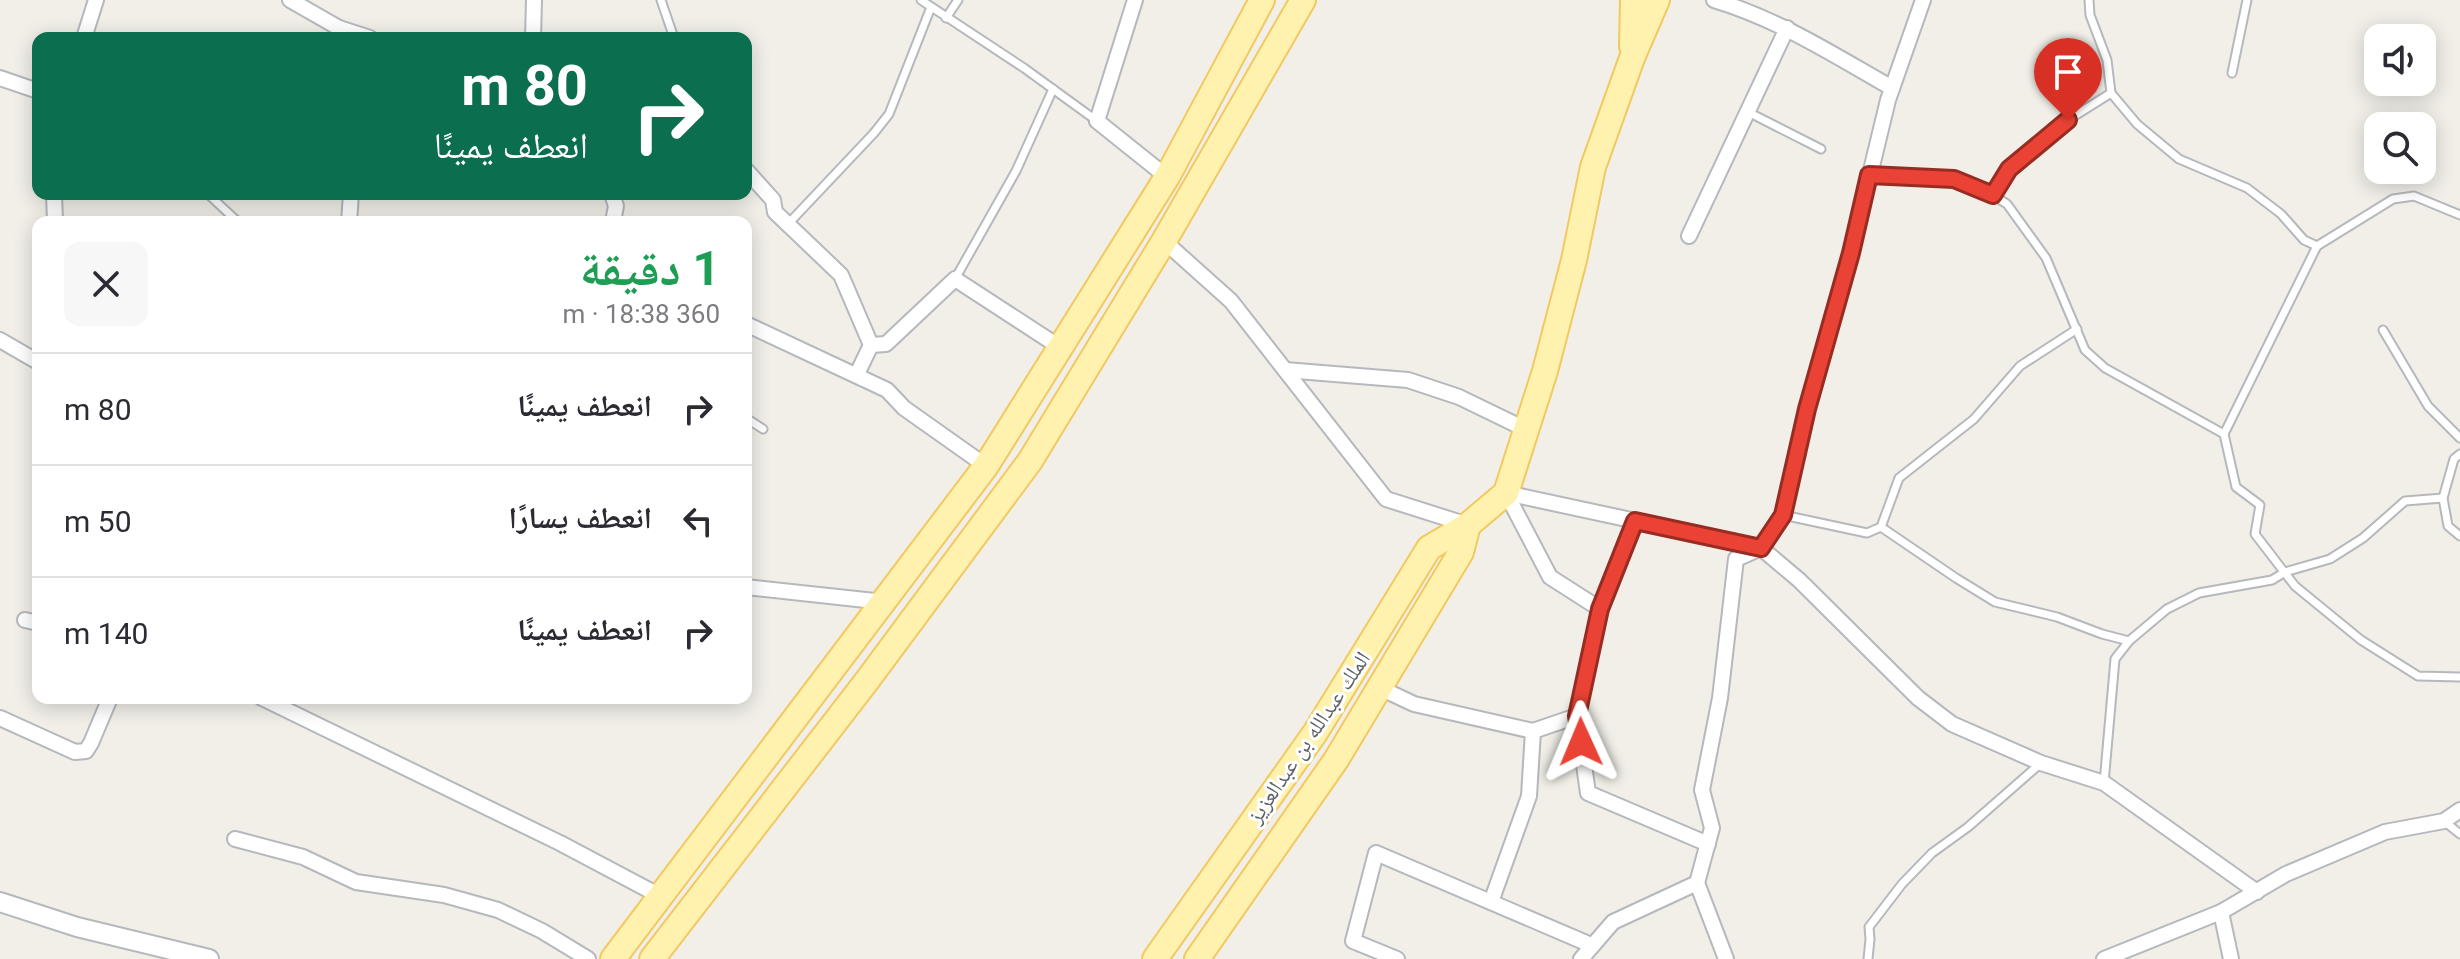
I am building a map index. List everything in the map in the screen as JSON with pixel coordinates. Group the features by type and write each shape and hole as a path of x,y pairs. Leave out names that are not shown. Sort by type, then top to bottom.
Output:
{"main road":[{"path":"613,959 986,466 1167,177 1262,0"},
{"path":"652,959 866,682 1030,461 1164,241 1303,0"},
{"path":"1632,58 1633,0"},
{"path":"1506,493 1545,371 1567,288 1593,167 1632,58 1657,0"},
{"path":"1137,227 1164,241"},
{"name":"الملك عبدالله بن عبدالعزيز","path":"1155,959 1315,733 1429,548 1468,525 1506,493"},
{"name":"الملك عبدالله بن عبدالعزيز","path":"1197,959 1336,760 1461,552 1468,525"}],"street":[{"path":"86,32 96,0"},
{"path":"290,0 337,32"},
{"path":"533,32 534,0"},
{"path":"1135,0 1097,121 1167,177"},
{"path":"1714,0 1748,10 1787,28 1892,88"},
{"path":"1726,959 1716,940 1697,883 1712,828 1702,790 1720,698 1736,559 1761,548 1783,515 1807,409 1851,253 1892,88 1923,0"},
{"path":"1689,236 1787,28"},
{"path":"0,78 32,89"},
{"path":"752,177 773,200 775,212 841,275 871,345 857,374"},
{"path":"1164,241 1231,301 1386,499 1468,525"},
{"path":"871,345 886,344 955,279 1061,348"},
{"path":"752,327 887,390 904,408 986,466"},
{"path":"0,340 32,359"},
{"path":"1285,370 1408,380 1459,397 1527,430"},
{"path":"1506,493 1761,548 1799,580 1918,698 1952,724 2041,763 2104,783 2257,892"},
{"path":"1506,493 1550,577 1600,609"},
{"path":"1635,521 1600,609 1577,716 1588,793 1708,844"},
{"path":"752,588 884,602"},
{"path":"1380,688 1414,704 1533,731 1577,716"},
{"path":"0,718 75,752 86,751 107,704"},
{"path":"274,704 560,843 660,896"},
{"path":"1491,902 1529,796 1533,731"},
{"path":"2104,959 2221,912 2286,874 2385,832 2444,821 2460,810"},
{"path":"235,839 303,857 356,882 444,895 498,910 542,931 588,959"},
{"path":"1397,959 1353,941 1376,853 1591,945"},
{"path":"1581,959 1613,922 1697,883"},
{"path":"0,902 77,927 209,959"},
{"path":"2221,912 2231,959"}],"lane":[{"path":"661,0 672,32"},
{"path":"921,0 1097,121"},
{"path":"946,18 958,0"},
{"path":"2089,0 2090,15 2107,60 2111,93 2137,124 2179,159 2247,188 2281,214 2304,240 2317,246"},
{"path":"2232,73 2247,0"},
{"path":"788,224 889,114 931,7"},
{"path":"955,279 1016,171 1053,89"},
{"path":"1993,195 2009,169 2068,120 2111,93"},
{"path":"1748,112 1821,149"},
{"path":"1869,175 1954,179 2007,204 2046,258 2085,350 2105,368 2224,434"},
{"path":"2460,215 2414,196 2393,199 2317,246 2224,434 2236,487 2260,505 2255,534 2295,586 2361,640 2418,676 2460,677"},
{"path":"214,200 232,216"},
{"path":"1783,515 1867,533 1881,527 1899,478 1974,419 2020,366 2077,329"},
{"path":"2383,330 2428,406 2460,438"},
{"path":"752,422 763,429"},
{"path":"2460,454 2454,459 2443,498 2448,526 2460,536"},
{"path":"2104,783 2115,659 2129,641 2167,609 2199,593 2272,580 2285,572 2330,559 2363,538 2405,501 2443,498"},
{"path":"1881,527 1995,602 2057,617 2129,641"},
{"path":"1868,959 1869,927 1902,884 1932,853 1968,827 2041,763"},
{"path":"2444,821 2460,834"}],"route":[{"path":"1581,742 1577,716 1600,609 1635,521 1761,548 1783,515 1807,409 1851,253 1869,175 1954,179 1993,195 2009,169 2068,120"}]}
